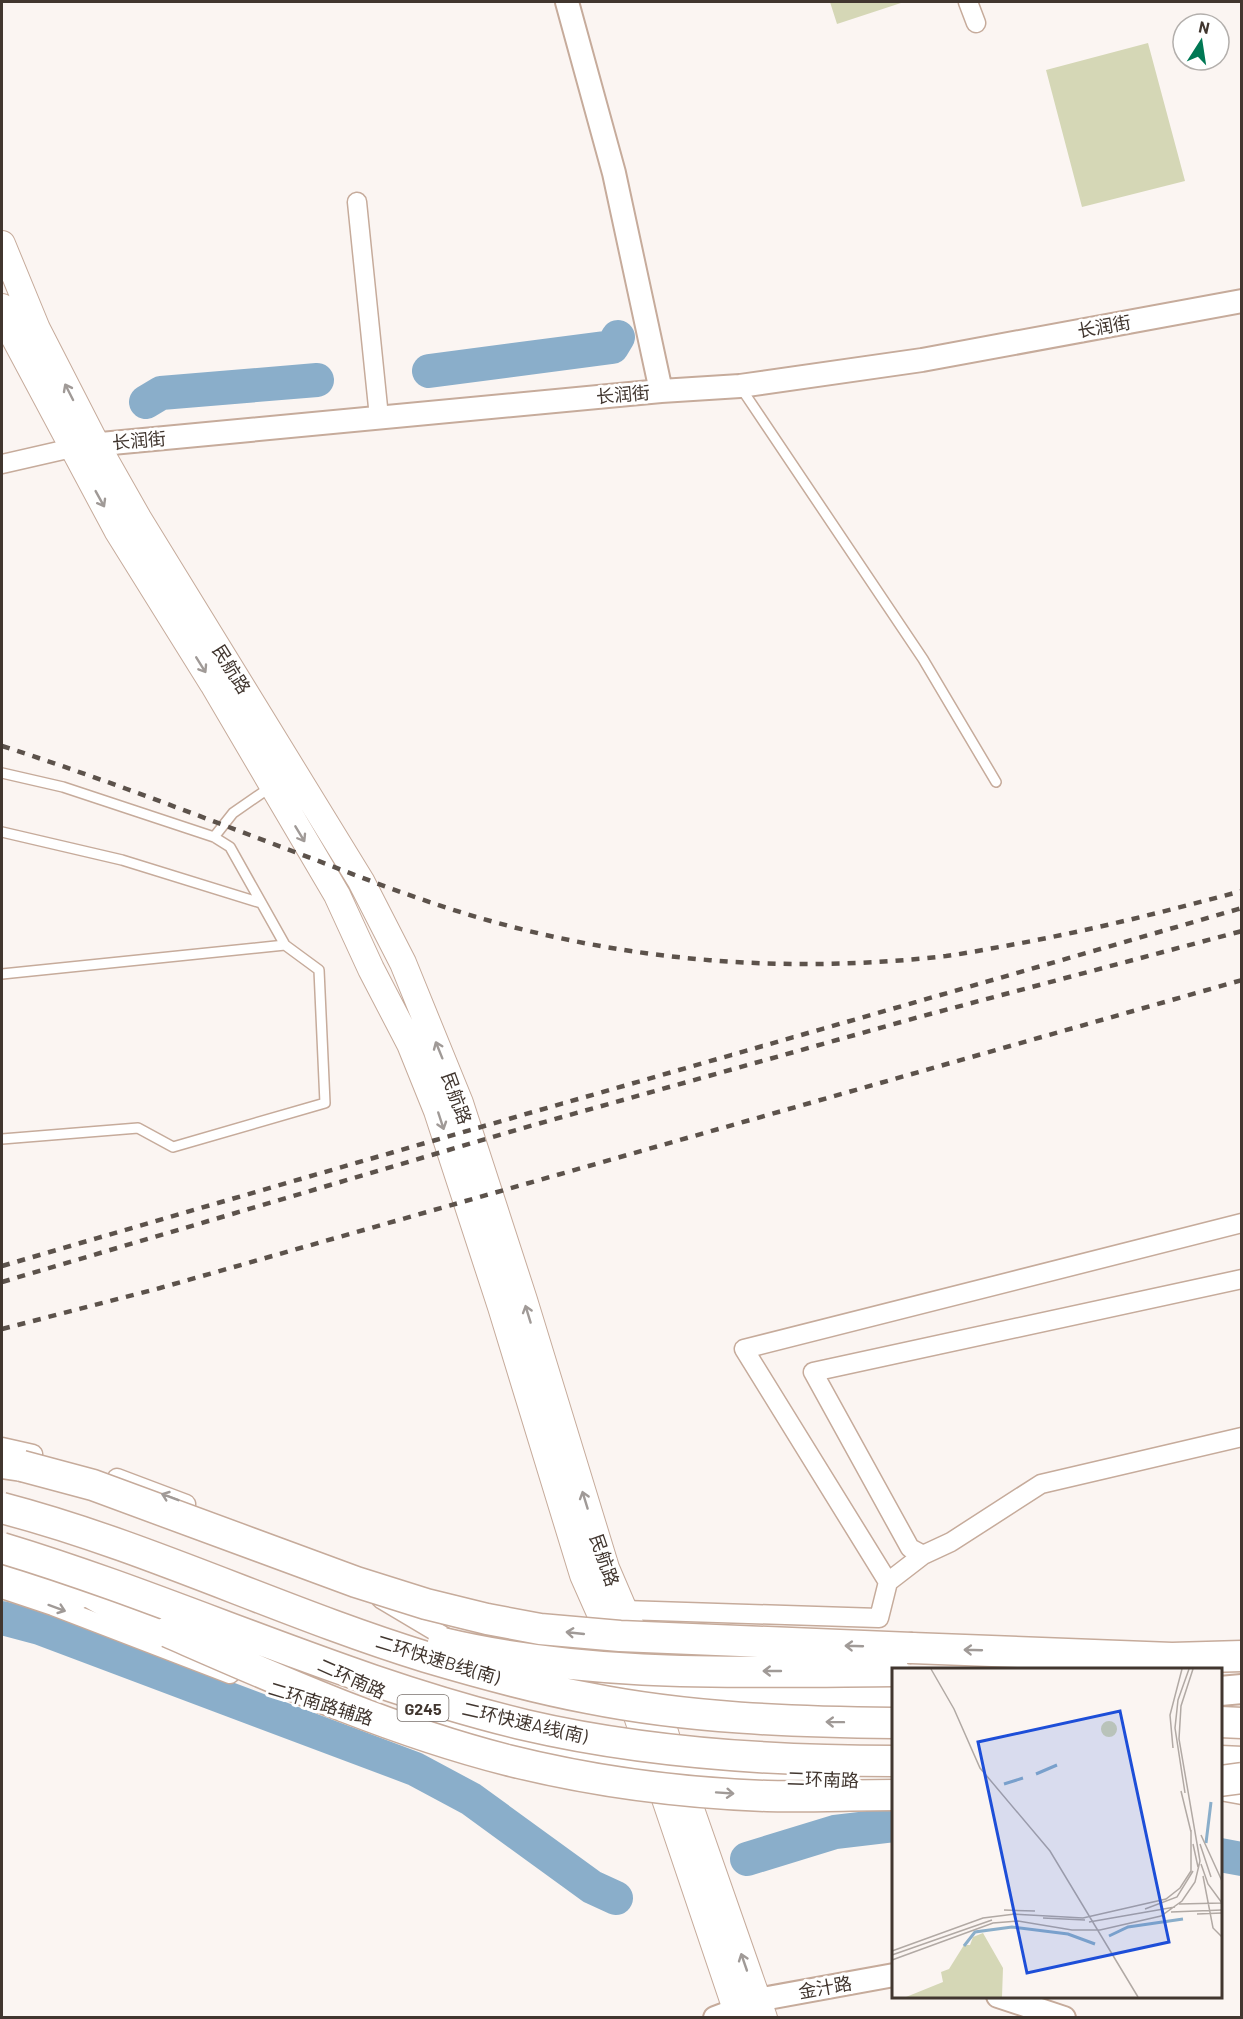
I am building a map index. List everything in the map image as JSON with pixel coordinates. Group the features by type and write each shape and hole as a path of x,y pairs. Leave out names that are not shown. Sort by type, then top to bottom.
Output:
{"highway":[{"path":"8,1459 93,1485 309,1566 404,1598 478,1617 540,1629 753,1643 1172,1658 1242,1656"},
{"path":"2,1507 122,1537 402,1633 487,1652 565,1664 642,1669 892,1671"},
{"name":"二环快速B线(南)","path":"2,1507 87,1534 371,1639 534,1687 590,1699 704,1714 892,1723"},
{"path":"2,1548 42,1565 119,1609 168,1632"},
{"name":"二环快速A线(南)","path":"2,1548 74,1571 359,1676 525,1725 595,1739 700,1753 817,1760 892,1761"},
{"path":"2,1570 73,1594 350,1709 441,1741 509,1760 613,1780 728,1794 892,1795"},
{"path":"1112,1668 1174,1667 1242,1662"},
{"path":"1222,1722 1242,1723"},
{"path":"1222,1761 1242,1762"},
{"path":"1222,1781 1242,1779"}],"main road":[{"name":"民航路","path":"2,244 117,530 213,684 337,895 371,969 410,1044 434,1101 501,1307 583,1575 610,1636 639,1688 742,2012"},
{"name":"民航路","path":"2,307 15,339 84,446 138,518 361,881 403,963 460,1103 524,1300 606,1568 636,1638 639,1688"},
{"name":"二环南路","path":"2,1513 106,1547 329,1631 434,1663 514,1678 762,1697 892,1701"},
{"name":"二环南路","path":"2,1541 76,1565 161,1597 225,1622 387,1694 469,1726 518,1740 570,1753 665,1768 757,1776 892,1780"},
{"path":"1222,1691 1242,1689"},
{"path":"1222,1701 1242,1702"}],"street":[{"path":"567,2 614,173 661,391"},
{"path":"968,2 976,23"},
{"path":"357,202 379,417"},
{"name":"长润街","path":"2,464 84,446 661,391 740,386 922,360 1242,301"},
{"path":"888,1582 744,1349 1242,1223"},
{"path":"923,1555 910,1548 813,1372 1242,1279"},
{"path":"624,1610 879,1618 888,1582 923,1555 951,1542 1041,1484 1242,1437"},
{"path":"8,1459 42,1456 92,1470 211,1513 321,1565 438,1634 491,1660 528,1672 573,1681 639,1688"},
{"name":"二环南路辅路","path":"2,1589 53,1606 251,1682 374,1720 528,1752 665,1768"},
{"path":"1222,1791 1242,1795"},
{"name":"金汁路","path":"742,2012 892,1976"},
{"path":"1004,1998 1064,2018"}],"lane":[{"path":"740,386 923,659 996,782"},
{"path":"2,772 63,787 214,837 230,847 285,945 319,970 325,1103 173,1147 138,1128 2,1139"},
{"path":"214,837 233,813 272,786"},
{"path":"2,832 122,860 261,903"},
{"path":"2,974 285,945"}],"green space":[{"path":"830,2 904,2 837,24"},
{"path":"1148,43 1185,181 1082,207 1046,70"}],"waterway":[{"path":"429,371 612,347 618,337"},
{"path":"146,402 161,393 317,380"},
{"path":"2,1618 40,1628 415,1769 471,1799 592,1887 616,1898"},
{"path":"747,1859 835,1832 892,1825"},
{"path":"1222,1855 1242,1859"}],"railway":[{"path":"2,746 121,787 459,912 537,933 653,954 711,960 828,964 946,956 1073,933 1242,891"},
{"path":"2,1266 1242,908"},
{"path":"2,1282 523,1128 919,1017 1242,931"},
{"path":"2,1329 160,1288 1242,980"}]}
